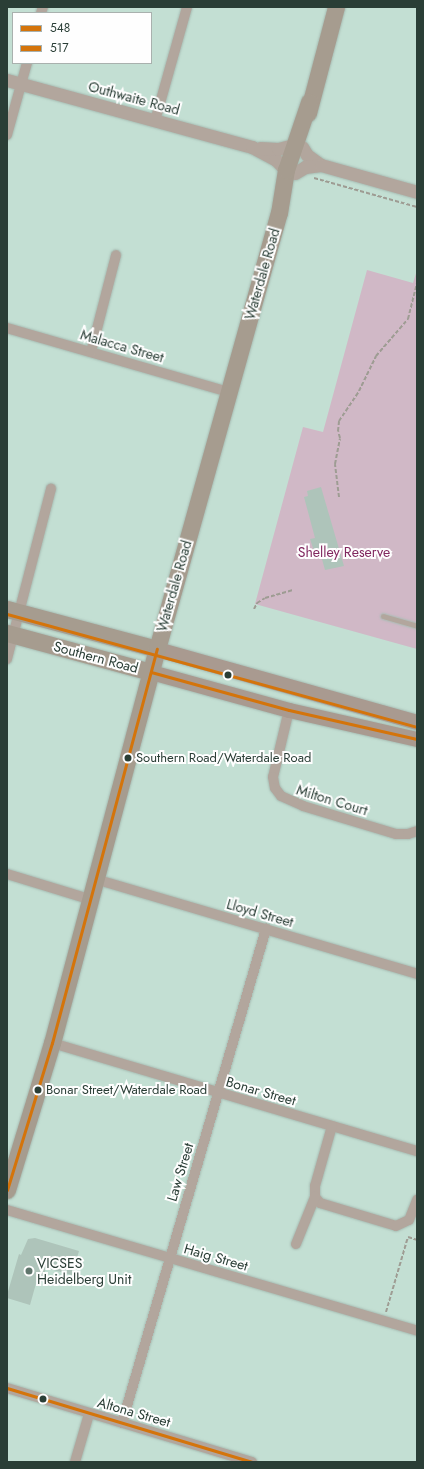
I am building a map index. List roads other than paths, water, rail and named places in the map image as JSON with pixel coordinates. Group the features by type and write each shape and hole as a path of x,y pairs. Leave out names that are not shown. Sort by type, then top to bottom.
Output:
{"main road":[{"name":"Waterdale Road","path":"7,1190 52,1043 89,899 157,649 279,213 296,173 298,146 336,7"},
{"name":"Southern Road","path":"12,611 157,649 417,722"},
{"name":"Southern Road","path":"10,634 289,710 417,739"}],"street":[{"path":"155,121 187,7"},
{"path":"7,135 27,64"},
{"name":"Outhwaite Road","path":"7,80 252,148 275,159 296,173"},
{"path":"298,146 307,155 321,165"},
{"name":"Outhwaite Road","path":"252,148 278,149 298,146"},
{"path":"296,173 305,166 321,165 417,192"},
{"path":"91,352 116,255"},
{"name":"Malacca Street","path":"7,328 229,392"},
{"path":"7,659 12,611 51,489"},
{"name":"Milton Court","path":"289,710 274,770 273,783 277,793 286,800 303,806 396,834 408,834 417,831"},
{"path":"7,874 89,899"},
{"name":"Lloyd Street","path":"95,879 417,974"},
{"name":"Law Street","path":"122,1423 266,929"},
{"name":"Bonar Street","path":"52,1043 417,1151"},
{"path":"296,1244 315,1197 315,1186 332,1126"},
{"path":"315,1197 329,1207 396,1226 409,1220 417,1200"},
{"name":"Haig Street","path":"7,1210 417,1331"},
{"name":"Altona Street","path":"7,1388 122,1423 230,1459 252,1462"},
{"path":"75,1462 89,1414"}],"lane":[{"path":"382,616 417,626"}],"place":[{"name":"Southern Road/Waterdale Road","path":"128,758"},
{"name":"Bonar Street/Waterdale Road","path":"38,1090"},
{"name":"VICSES Heidelberg Unit","path":"29,1271"}],"park label":[{"name":"Shelley Reserve","path":"344,552"}]}
